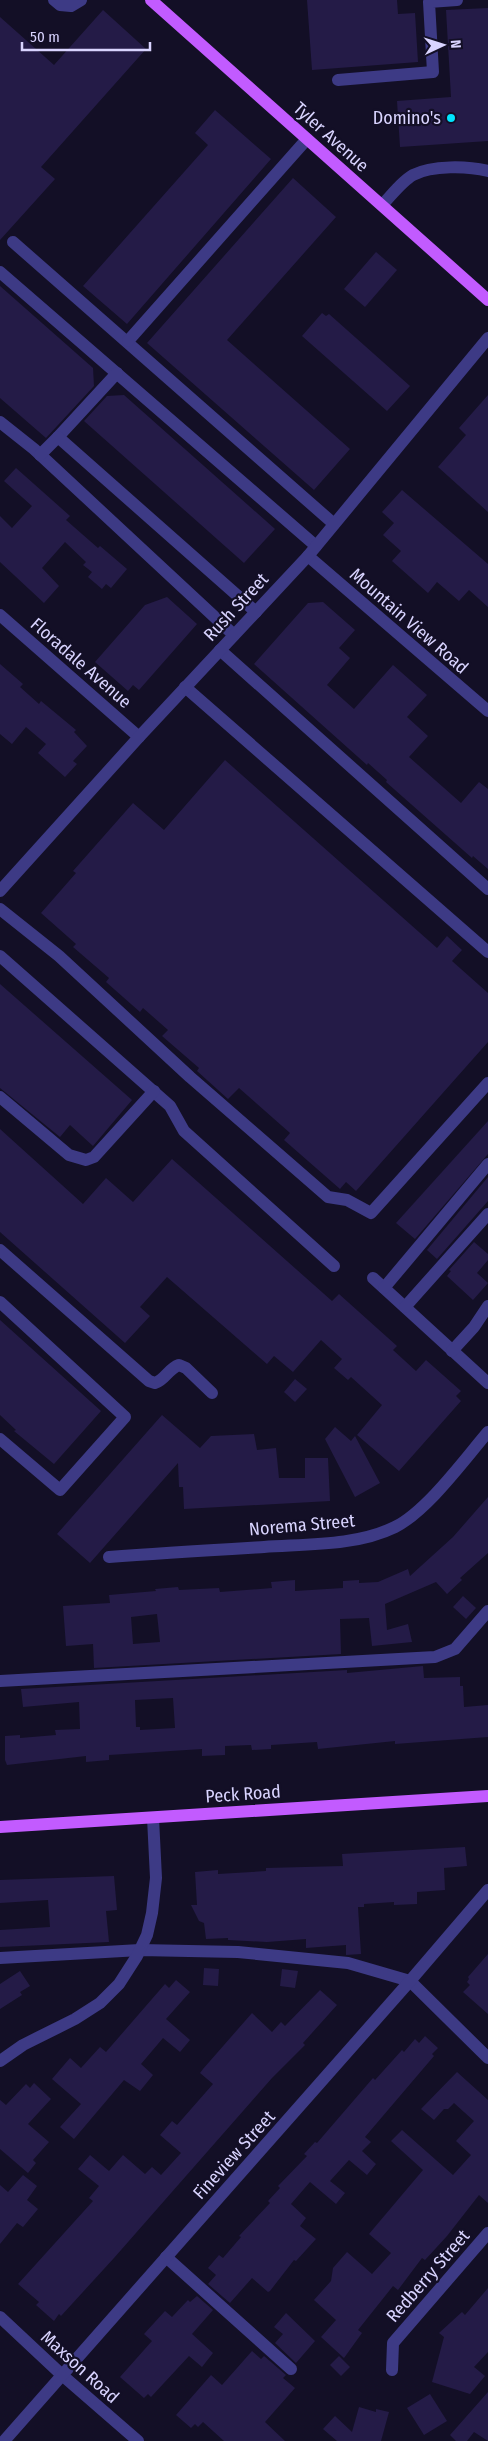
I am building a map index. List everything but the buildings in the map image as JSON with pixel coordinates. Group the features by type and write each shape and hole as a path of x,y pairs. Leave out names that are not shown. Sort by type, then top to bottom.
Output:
{"main road":[{"name":"Tyler Avenue","path":"151,0 488,300"},
{"name":"Peck Road","path":"0,1827 488,1796"}],"street":[{"path":"54,0 60,5 71,6 81,0"},
{"path":"338,80 433,72 429,2 457,0"},
{"path":"128,341 307,139"},
{"path":"382,205 413,175 440,168 475,168 488,171"},
{"path":"14,242 334,524"},
{"name":"Mountain View Road","path":"0,272 117,373 488,712"},
{"name":"Rush Street","path":"0,891 139,737 312,551 488,338"},
{"path":"40,455 117,373"},
{"path":"0,422 40,455 234,635"},
{"path":"58,437 256,612"},
{"name":"Floradale Avenue","path":"0,615 139,737"},
{"path":"220,650 488,889"},
{"path":"185,687 488,952"},
{"path":"0,909 58,956 190,1077 328,1196 347,1200 371,1213 488,1083"},
{"path":"0,956 154,1091 170,1106 184,1131 334,1266"},
{"path":"0,1097 69,1155 86,1160 94,1157 154,1091"},
{"path":"384,1288 488,1164"},
{"path":"405,1307 488,1214"},
{"path":"0,1250 149,1381 155,1383 161,1381 173,1367 179,1366 186,1368 212,1393"},
{"path":"373,1278 488,1383"},
{"path":"0,1302 125,1417 60,1490 0,1439"},
{"path":"452,1350 474,1327 488,1306"},
{"name":"Norema Street","path":"109,1556 325,1543 377,1534 396,1526 432,1496 488,1432"},
{"path":"0,1681 436,1657 455,1649 488,1611"},
{"path":"0,2061 22,2045 75,2019 100,2003 119,1984 147,1935 156,1878 153,1818"},
{"name":"Fineview Street","path":"4,2441 488,1890"},
{"path":"0,1958 140,1950 238,1952 348,1963 410,1981 488,2058"},
{"name":"Redberry Street","path":"392,2370 393,2342 488,2233"},
{"path":"166,2257 291,2370"},
{"name":"Maxson Road","path":"0,2317 62,2375 138,2441"}],"place":[{"name":"Domino's","path":"451,118"}]}
